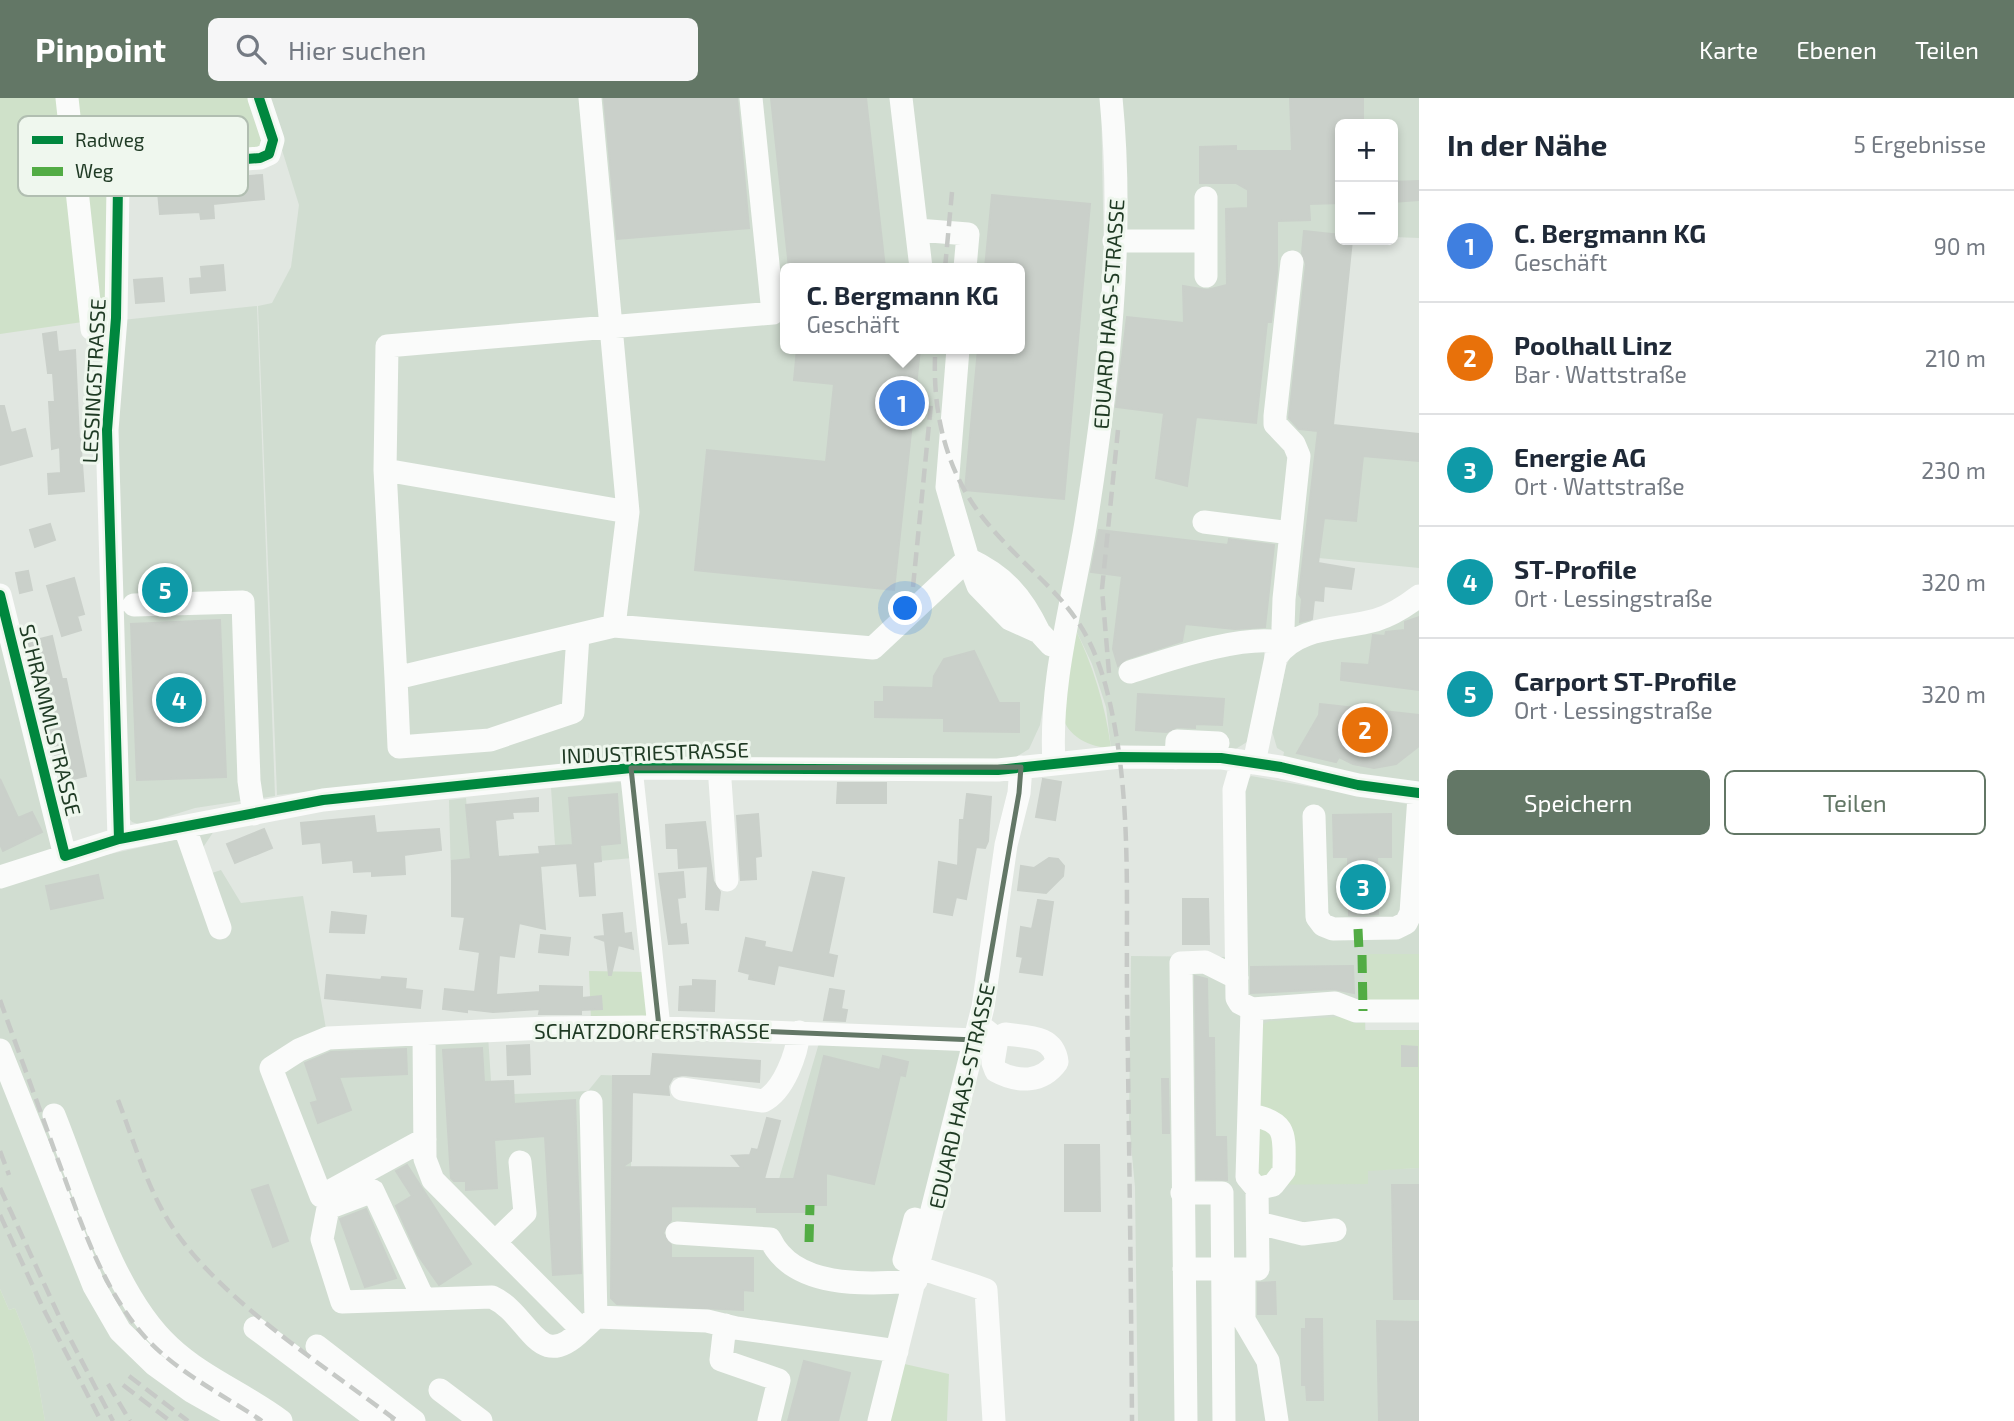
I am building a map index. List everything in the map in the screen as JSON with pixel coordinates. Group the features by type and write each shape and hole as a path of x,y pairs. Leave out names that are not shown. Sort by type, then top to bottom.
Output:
{"street":[{"path":"67,98 69,116"},
{"name":"LESSINGSTRASSE","path":"248,159 269,154 273,140 259,98"},
{"path":"590,98 628,512 614,626"},
{"path":"578,635 573,712 490,740 399,747 385,470 387,346 773,313 751,98"},
{"path":"901,98 920,263"},
{"name":"EDUARD HAAS-STRASSE","path":"1054,764 1053,695 1085,528 1104,409 1116,188 1111,98"},
{"path":"78,196 92,329 114,337"},
{"name":"LESSINGSTRASSE","path":"118,196 114,337 107,429 119,839"},
{"path":"1206,198 1206,276"},
{"path":"917,230 968,234 965,263"},
{"path":"1114,241 1206,241"},
{"path":"1287,644 1283,628 1284,599 1299,456 1294,443 1275,424 1275,416 1292,262"},
{"path":"958,354 947,487 968,559 994,571 1026,604 1038,632 1051,645 1062,647"},
{"path":"385,470 628,512"},
{"path":"1204,522 1291,533"},
{"path":"396,678 614,626 873,648 968,559"},
{"name":"SCHRAMMLSTRASSE","path":"0,594 3,621 65,856"},
{"path":"1419,596 1395,612 1375,620 1311,633 1287,644 1276,657 1248,762 1234,790 1237,998 1240,1003 1252,1009 1335,1003 1356,1011 1419,1011"},
{"path":"134,606 243,602 249,781 254,814"},
{"path":"1130,672 1188,653 1266,640 1287,644"},
{"path":"1176,758 1177,741 1218,743"},
{"name":"INDUSTRIESTRASSE","path":"0,877 119,839 323,800 631,768 719,766 998,770 1120,757 1176,758 1248,762 1358,785 1419,794"},
{"name":"INDUSTRIESTRASSE","path":"719,766 727,880"},
{"name":"EDUARD HAAS-STRASSE","path":"879,1421 984,1035 1006,845 1019,793 1021,767"},
{"name":"INDUSTRIESTRASSE","path":"631,768 659,1027"},
{"path":"1314,816 1317,917 1323,925 1333,929 1396,928 1406,923 1411,912 1419,794"},
{"path":"185,828 220,928"},
{"path":"1186,1421 1181,963 1205,962 1237,978"},
{"path":"1184,1269 1258,1269 1258,1189 1247,1177 1252,1009"},
{"name":"SCHATZDORFERSTRASSE","path":"425,1139 321,1196 271,1069 299,1050 328,1038 547,1028 659,1027 984,1035"},
{"path":"682,1089 763,1101 770,1097 790,1063 799,1032"},
{"path":"424,1034 425,1159 433,1180 495,1242 589,1323"},
{"path":"0,1050 94,1286 120,1331 155,1365 191,1391 244,1421"},
{"path":"589,1323 591,1102"},
{"path":"54,1115 118,1275 140,1315 170,1347 202,1373 281,1421"},
{"path":"1249,1115 1268,1118 1278,1124 1284,1133 1284,1171 1280,1179 1258,1189"},
{"path":"1248,1148 1284,1147"},
{"path":"495,1242 525,1213 520,1162"},
{"path":"423,1298 373,1191 328,1208 322,1239 342,1302 492,1297 512,1310 542,1345 551,1350 561,1347 589,1323 707,1321 897,1351"},
{"path":"1182,1193 1222,1193 1233,1269 1244,1320 1268,1361 1277,1421"},
{"path":"915,1219 904,1260 918,1275"},
{"path":"1258,1223 1303,1234 1335,1230"},
{"path":"677,1233 770,1239 778,1257 789,1265 838,1280 862,1284 918,1275 957,1278 986,1290 993,1421"},
{"path":"1224,1421 1233,1269"},
{"path":"725,1325 721,1360 779,1380 769,1421"},
{"path":"255,1328 379,1421"},
{"path":"317,1346 414,1421"},
{"path":"440,1390 481,1421"}],"highlighted area":[{"path":"1021,767 1019,793 976,1040 659,1027 631,768"}],"shaded area":[{"path":"266,98 1101,98 1104,262 1090,441 1040,725 1029,749 1011,760 666,757 563,764 277,795 258,306 272,303 291,267 299,205"},
{"path":"1121,98 1419,98 1419,238 1398,237 1398,119 1335,119 1335,245 1351,245 1333,425 1419,434 1419,568 1319,558 1311,624 1277,631 1264,650 1264,664 1247,742 1234,750 1177,746 1111,748 1106,707 1092,664 1074,626"},
{"path":"257,306 275,796 195,808 141,825 132,822 127,816 114,442 122,320"},
{"path":"1419,605 1419,783 1375,778 1283,757 1284,752 1277,748 1272,731 1286,666 1291,655 1299,648"},
{"path":"0,639 56,866 214,831 202,849 212,873 221,870 241,903 303,896 326,1029 488,1036 492,1095 588,1091 601,1075 632,1076 631,1167 779,1179 819,1043 952,1047 966,1055 872,1421 45,1421 33,1353 15,1308 9,1310 0,1289"},
{"path":"1251,776 1419,806 1419,954 1364,955 1368,1170 1419,1168 1419,1421 1138,1421 1135,1187 1129,1123 1131,956 1232,957 1239,791"},
{"path":"620,782 626,786 633,858 541,866 545,929 507,920 452,916 449,800 466,798 469,832 496,830 499,857 539,854 539,847 555,845 551,788"}],"green space":[{"path":"0,98 249,98 262,139 258,152 248,153 248,116 18,116 18,196 109,196 110,318 0,334"},
{"path":"1074,626 1097,685 1111,748 1095,746 1080,739 1064,721 1063,694"},
{"path":"1364,954 1419,954 1419,1005 1364,1006"},
{"path":"589,971 644,972 647,1016 591,1020"},
{"path":"1353,1016 1353,1023 1365,1023 1365,1030 1419,1030 1419,1168 1368,1171 1368,1184 1251,1185 1261,1025 1270,1021"},
{"path":"0,1289 9,1310 15,1308 33,1353 45,1421 0,1421"},
{"path":"900,1363 949,1374 947,1421 885,1421"}],"building":[{"path":"604,98 737,98 749,228 617,239"},
{"path":"771,98 866,98 884,263 788,263"},
{"path":"1290,98 1363,98 1363,119 1335,119 1335,203 1309,204 1310,220 1277,221 1277,272 1271,322 1267,322 1256,423 1196,417 1187,486 1156,478 1164,413 1116,407 1127,317 1184,323 1183,286 1207,290 1227,285 1226,209 1248,208 1248,190 1236,183 1200,183 1200,147 1236,146 1236,151 1292,151"},
{"path":"262,175 264,199 213,204 214,218 201,219 200,212 160,214 158,196 248,196 248,176"},
{"path":"1419,181 1419,200 1398,202 1398,182"},
{"path":"992,195 1090,204 1064,499 965,490 978,354 1025,354 1025,263 985,263"},
{"path":"1304,231 1335,234 1335,245 1351,245 1333,425 1419,434 1419,461 1363,456 1356,521 1324,518 1318,563 1354,569 1351,589 1324,586 1323,601 1314,600 1312,619 1300,622 1302,599 1299,594 1318,431 1299,429 1289,418 1306,264 1302,253"},
{"path":"223,265 225,290 191,293 190,279 202,278 201,267"},
{"path":"162,278 164,301 136,303 134,280"},
{"path":"56,332 58,352 75,350 79,439 86,438 87,450 81,450 84,491 49,494 48,474 61,473 60,447 52,449 49,402 55,402 53,373 48,373 43,334"},
{"path":"797,354 919,354 894,590 695,570 707,450 826,462 834,384 794,380"},
{"path":"0,406 4,406 11,433 25,429 32,456 0,465"},
{"path":"50,524 55,540 35,547 30,530"},
{"path":"1099,530 1228,545 1229,539 1274,545 1265,627 1235,629 1185,624 1182,641 1126,659 1118,666 1113,649 1122,576 1091,572"},
{"path":"28,571 32,590 20,593 16,573"},
{"path":"74,578 84,614 77,616 81,630 62,636 47,586"},
{"path":"187,583 187,590 143,591 143,585"},
{"path":"1419,617 1419,690 1341,680 1342,663 1369,665 1373,635 1385,636 1386,632 1405,630 1405,622"},
{"path":"220,620 226,777 137,780 131,624"},
{"path":"52,636 62,679 66,679 86,776 64,781 62,772 59,772 28,642"},
{"path":"974,651 999,703 1019,703 1019,732 944,731 944,718 875,717 875,702 884,702 884,687 933,688 934,676 944,659"},
{"path":"1138,694 1224,699 1222,725 1195,724 1195,728 1177,727 1167,732 1136,730"},
{"path":"1320,704 1419,715 1419,746 1396,764 1374,768 1353,764 1339,757 1336,762 1297,753 1319,715"},
{"path":"0,779 18,818 32,812 42,832 3,851 0,844"},
{"path":"1043,779 1061,782 1055,820 1036,817"},
{"path":"838,783 886,783 886,803 837,803"},
{"path":"617,794 620,843 600,845 601,861 593,862 595,895 580,896 577,863 540,866 545,929 519,923 514,957 499,955 496,995 540,992 540,986 582,987 582,998 601,996 602,1009 581,1010 581,1014 539,1014 540,1009 493,1012 467,1009 467,1012 443,1009 445,989 475,992 480,952 460,949 465,917 452,916 452,861 471,859 466,805 538,798 538,811 512,812 513,818 495,820 498,857 540,854 539,847 573,845 569,798"},
{"path":"967,794 991,797 988,841 985,848 976,847 966,899 956,897 952,915 934,912 939,862 958,866 960,820 964,820"},
{"path":"758,814 761,856 755,857 756,879 741,880 737,816"},
{"path":"1391,814 1391,857 1377,857 1378,914 1349,915 1348,857 1334,857 1333,815"},
{"path":"374,816 376,833 439,829 441,850 404,855 405,874 372,876 372,871 354,872 353,860 323,863 321,842 303,844 301,823"},
{"path":"705,822 713,881 720,892 718,910 706,909 708,866 679,868 678,848 667,848 666,825"},
{"path":"264,829 272,848 235,863 227,844"},
{"path":"1049,858 1058,859 1064,866 1063,876 1046,893 1018,890 1021,866 1034,868"},
{"path":"683,872 685,897 677,898 680,925 686,924 688,943 669,944 659,874"},
{"path":"813,872 844,878 828,954 837,956 833,976 778,965 774,984 749,979 750,974 739,971 746,938 765,942 764,947 793,953"},
{"path":"98,875 103,898 51,909 46,886"},
{"path":"1183,899 1208,899 1209,944 1183,944"},
{"path":"1038,900 1053,902 1042,975 1020,972 1023,957 1017,956 1021,927 1032,929"},
{"path":"332,912 366,916 364,933 330,932"},
{"path":"622,913 624,934 631,933 633,949 618,945 609,975 605,941 594,937 605,936 603,915"},
{"path":"541,935 570,938 568,955 539,952"},
{"path":"1353,966 1354,993 1334,989 1251,993 1251,967"},
{"path":"327,975 381,980 382,977 406,979 405,989 422,991 420,1008 325,998"},
{"path":"1195,976 1207,979 1208,1038 1214,1038 1215,1137 1226,1137 1227,1180 1197,1179"},
{"path":"693,980 715,981 714,1011 679,1010 680,987 693,986"},
{"path":"830,989 844,991 841,1009 847,1010 845,1021 824,1020"},
{"path":"529,1045 530,1074 508,1075 507,1046"},
{"path":"1402,1046 1417,1047 1417,1066 1402,1066"},
{"path":"482,1048 484,1082 513,1081 514,1104 575,1100 581,1273 553,1275 545,1136 494,1140 497,1188 466,1190 466,1181 454,1181 451,1178 443,1050"},
{"path":"406,1049 407,1074 339,1077 351,1110 318,1123 311,1103 318,1101 305,1063 331,1052"},
{"path":"653,1054 760,1061 759,1082 683,1075 673,1077 668,1086 669,1095 632,1092 631,1161 622,1167 742,1168 732,1156 750,1155 752,1149 758,1150 767,1118 780,1121 764,1179 794,1179 824,1056 880,1070 883,1056 908,1062 905,1076 900,1075 874,1184 826,1173 826,1205 807,1205 807,1212 757,1212 757,1207 671,1206 671,1220 663,1233 671,1245 671,1258 753,1258 753,1291 743,1290 743,1310 617,1304 611,1298 613,1076 651,1076"},
{"path":"1162,1079 1168,1079 1169,1133 1163,1133"},
{"path":"1065,1145 1099,1145 1100,1211 1065,1211"},
{"path":"407,1165 471,1264 439,1285 418,1255 396,1206 412,1196 396,1171"},
{"path":"268,1185 288,1241 273,1247 252,1190"},
{"path":"1392,1185 1419,1185 1419,1299 1394,1299"},
{"path":"366,1209 396,1278 365,1287 340,1219"},
{"path":"1275,1282 1276,1314 1258,1314 1258,1283"},
{"path":"1306,1319 1322,1319 1323,1400 1307,1400 1306,1385 1302,1385 1302,1329 1306,1329"},
{"path":"1377,1321 1419,1322 1419,1421 1379,1421"},
{"path":"804,1361 850,1373 838,1421 788,1421"}],"railway":[{"path":"945,263 952,192"},
{"path":"935,357 940,424 953,467 974,506 988,524 1073,615 1097,661 1115,728 1121,765 1127,879 1132,1421"},
{"path":"913,587 931,404"},
{"path":"1109,673 1102,589 1118,430"},
{"path":"0,1000 84,1230 116,1297 145,1337 172,1362 262,1421"},
{"path":"118,1100 157,1200 175,1231 197,1258 278,1333 397,1421"},
{"path":"0,1151 9,1175"},
{"path":"0,1188 64,1327 113,1421"},
{"path":"0,1215 45,1312 101,1421"},
{"path":"129,1376 188,1421"},
{"path":"108,1384 130,1421"},
{"path":"123,1385 170,1421"}],"marked path":[{"path":"1358,929 1359,950 1362,954 1363,1011"},
{"path":"809,1242 810,1205"}],"cycle path":[{"path":"248,159 269,154 273,140 259,98"},
{"path":"118,196 116,318 107,430 119,839"},
{"path":"0,595 65,856 119,839 323,800 631,768 998,770 1120,757 1221,758 1281,767 1358,785 1419,793"}],"place":[{"name":"C. Bergmann KG","path":"902,403"},
{"name":"Carport ST-Profile","path":"165,590"},
{"name":"ST-Profile","path":"179,700"},
{"name":"Poolhall Linz","path":"1365,730"},
{"name":"Energie AG","path":"1363,887"}]}
